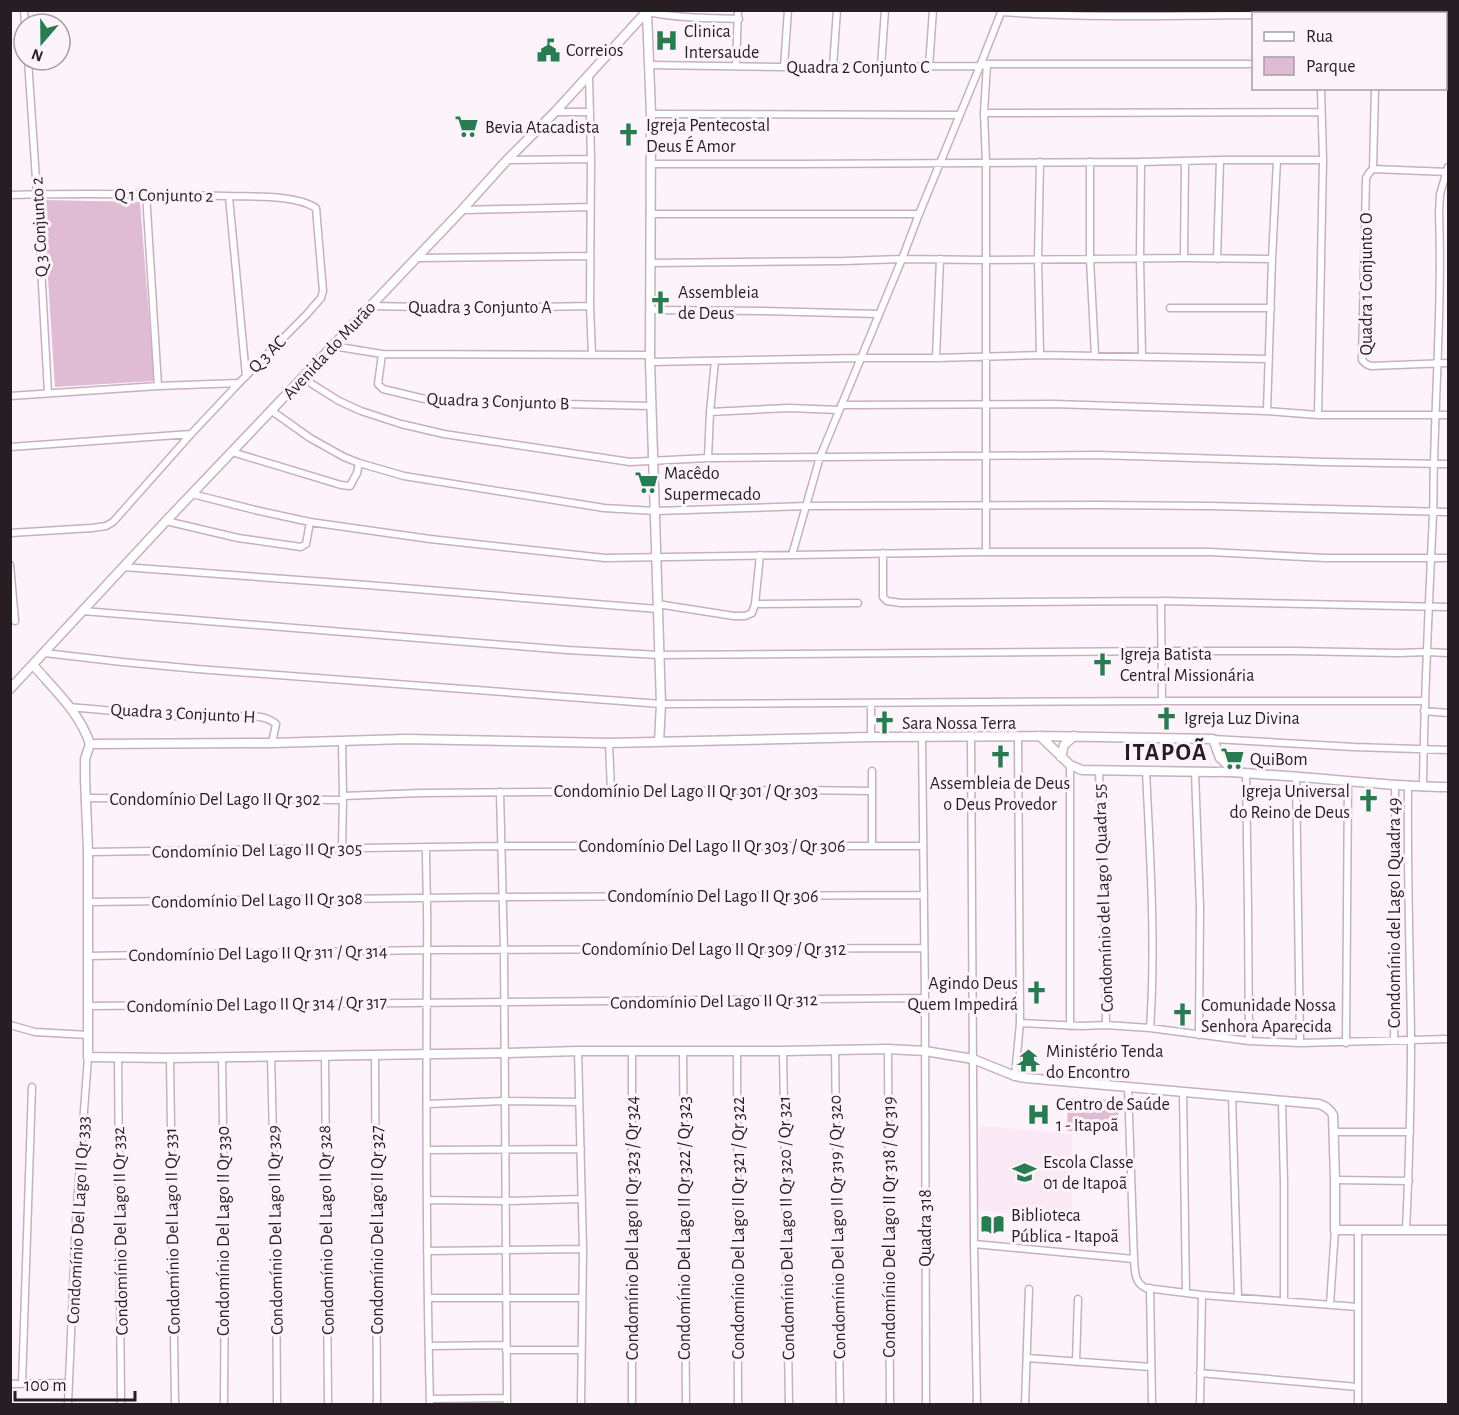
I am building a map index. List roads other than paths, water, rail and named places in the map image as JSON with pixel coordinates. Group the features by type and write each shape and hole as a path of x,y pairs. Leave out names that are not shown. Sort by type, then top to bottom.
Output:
{"street":[{"path":"736,66 738,10"},
{"path":"784,67 788,10"},
{"path":"833,67 837,10"},
{"path":"881,67 885,10"},
{"path":"929,67 933,10"},
{"path":"659,742 661,704 650,359 651,114 648,11 661,15 739,19"},
{"name":"Avenida do Murão","path":"10,689 648,11"},
{"path":"792,555 820,457 939,163 984,65 1001,11 1100,17 1252,15"},
{"name":"Quadra 2 Conjunto C","path":"649,65 929,67 1252,64"},
{"path":"984,65 986,552"},
{"name":"Q 3 Conjunto 2","path":"29,72 48,393"},
{"path":"589,75 592,355"},
{"path":"1318,415 1323,160 1321,90"},
{"path":"1376,90 1373,170 1448,170 1440,194 1439,213 1434,512 1430,558 1423,787"},
{"path":"555,112 590,112"},
{"path":"984,113 1321,112"},
{"path":"651,114 959,116"},
{"path":"507,160 591,159"},
{"path":"1217,259 1220,160"},
{"path":"1267,411 1277,160"},
{"path":"650,164 1323,160"},
{"path":"1184,258 1185,161"},
{"path":"1040,162 1038,259 1040,355"},
{"path":"1090,162 1090,259 1095,355"},
{"path":"1141,162 1142,356"},
{"name":"Quadra 1 Conjunto O","path":"1373,170 1366,178 1362,360 1371,366 1438,363"},
{"path":"146,193 158,386"},
{"name":"Q 1 Conjunto 2","path":"10,195 146,193 279,198 309,204 316,208 323,291"},
{"path":"229,197 246,376"},
{"path":"462,210 590,207"},
{"path":"650,214 919,214"},
{"path":"416,258 590,256"},
{"path":"936,358 940,259"},
{"path":"650,262 1272,259"},
{"name":"Q 3 AC","path":"10,396 239,383 307,314 323,291"},
{"name":"Quadra 3 Conjunto A","path":"370,306 477,308 590,306"},
{"path":"1170,308 1270,308"},
{"path":"650,310 878,314"},
{"path":"333,346 382,354 592,355 715,361 1040,355 1269,359"},
{"name":"Quadra 3 Conjunto B","path":"382,354 378,384 383,389 423,399 652,406"},
{"path":"708,458 715,361"},
{"path":"1438,363 1449,363"},
{"path":"304,376 312,384 339,401 401,424 444,434 617,461 708,458 1098,455 1449,464"},
{"path":"10,533 92,528 106,526 113,522 239,383"},
{"path":"710,412 840,407 1113,405 1318,415 1449,415"},
{"path":"272,411 310,438 359,463 435,482 604,507 655,511 806,506 1210,506 1449,512"},
{"path":"10,447 191,434"},
{"path":"232,452 350,486 359,463"},
{"path":"192,494 310,522 430,539 605,558 986,552 1210,552 1325,558 1449,558"},
{"path":"166,521 238,538 301,547 306,544 310,522"},
{"path":"883,553 883,597 887,601 901,603 1161,601 1449,607"},
{"path":"123,567 657,606 745,616 752,613 755,604 760,555"},
{"path":"10,565 15,621"},
{"path":"1161,601 1162,701"},
{"path":"755,604 858,603"},
{"path":"83,611 659,655 1162,651 1449,652"},
{"path":"45,653 186,668 661,704 1425,701"},
{"path":"33,665 69,706 90,744 85,759 88,852 88,1057 170,1058 578,1051 888,1049 925,1051 973,1059 1015,1076 1026,1078 1324,1106 1333,1115 1334,1132 1335,1230 1330,1304"},
{"path":"870,737 871,703"},
{"name":"Quadra 3 Conjunto H","path":"69,706 191,716 266,718 276,724 272,743"},
{"path":"1424,711 1449,713"},
{"path":"90,744 272,743 406,739 609,743 1040,735 1213,739 1449,750"},
{"path":"1040,735 1070,765 1082,770 1234,771 1395,786 1449,787"},
{"path":"1015,1076 1020,1023 1018,736"},
{"path":"1061,757 1064,745 1074,736"},
{"path":"971,737 977,1404"},
{"name":"Quadra 318","path":"922,738 926,1404"},
{"path":"1213,739 1220,758 1234,771"},
{"path":"342,741 342,849"},
{"path":"609,743 612,791"},
{"path":"1215,772 1220,758"},
{"path":"1070,765 1070,1026"},
{"path":"872,771 872,846"},
{"name":"Condomínio del Lago I Quadra 55","path":"1099,771 1106,1025"},
{"path":"1146,771 1151,885 1150,1028"},
{"path":"1195,772 1200,907 1199,1035"},
{"path":"1246,773 1249,1041"},
{"path":"1296,776 1300,1043"},
{"path":"1346,1043 1348,781"},
{"name":"Condomínio del Lago I Quadra 49","path":"1394,1040 1395,786"},
{"name":"Condomínio del Lago I Quadra 49","path":"1406,1230 1411,1040 1408,786"},
{"name":"Condomínio Del Lago II Qr 301 / Qr 303","path":"343,798 421,793 872,791"},
{"path":"426,847 427,1251 430,1402 507,1401 504,951 500,792"},
{"name":"Condomínio Del Lago II Qr 302","path":"86,798 343,798"},
{"name":"Condomínio Del Lago II Qr 303 / Qr 306","path":"426,847 923,846"},
{"name":"Condomínio Del Lago II Qr 305","path":"88,852 426,847"},
{"name":"Condomínio Del Lago II Qr 306","path":"426,898 924,895"},
{"name":"Condomínio Del Lago II Qr 308","path":"88,902 426,898"},
{"name":"Condomínio Del Lago II Qr 309 / Qr 312","path":"427,950 924,948"},
{"name":"Condomínio Del Lago II Qr 311 / Qr 314","path":"88,956 427,950"},
{"name":"Condomínio Del Lago II Qr 312","path":"426,1002 925,998"},
{"name":"Condomínio Del Lago II Qr 314 / Qr 317","path":"88,1006 426,1002"},
{"path":"1020,1023 1150,1028 1249,1041 1300,1043 1449,1039"},
{"path":"10,1025 35,1032 88,1035"},
{"name":"Condomínio Del Lago II Qr 318 / Qr 319","path":"888,1049 890,1404"},
{"name":"Condomínio Del Lago II Qr 319 / Qr 320","path":"835,1050 840,1404"},
{"path":"578,1051 583,1249 581,1404"},
{"name":"Condomínio Del Lago II Qr 323 / Qr 324","path":"632,1051 632,1404"},
{"name":"Condomínio Del Lago II Qr 321 / Qr 322","path":"737,1051 738,1404"},
{"name":"Condomínio Del Lago II Qr 320 / Qr 321","path":"783,1051 789,1404"},
{"name":"Condomínio Del Lago II Qr 322 / Qr 323","path":"683,1052 686,1404"},
{"name":"Condomínio Del Lago II Qr 328","path":"325,1055 328,1404"},
{"name":"Condomínio Del Lago II Qr 327","path":"375,1055 377,1404"},
{"name":"Condomínio Del Lago II Qr 329","path":"272,1056 277,1404"},
{"name":"Condomínio Del Lago II Qr 333","path":"68,1404 76,1218 88,1057"},
{"name":"Condomínio Del Lago II Qr 330","path":"222,1057 225,1261 224,1404"},
{"name":"Condomínio Del Lago II Qr 332","path":"118,1058 121,1404"},
{"name":"Condomínio Del Lago II Qr 331","path":"170,1058 175,1404"},
{"path":"22,1384 32,1087"},
{"path":"1128,1087 1134,1259 1138,1283 1150,1288 1202,1294 1358,1307"},
{"path":"1183,1092 1186,1292"},
{"path":"1232,1096 1238,1297"},
{"path":"427,1104 505,1101 579,1102"},
{"path":"1282,1101 1284,1301"},
{"path":"1334,1132 1410,1132"},
{"path":"427,1150 581,1149"},
{"path":"1335,1180 1409,1181"},
{"path":"427,1200 582,1199"},
{"path":"1335,1230 1449,1230"},
{"path":"1358,1231 1358,1404"},
{"path":"974,1244 1134,1259"},
{"path":"427,1251 583,1249"},
{"path":"1150,1288 1152,1404"},
{"path":"1025,1404 1029,1290"},
{"path":"1200,1404 1202,1294"},
{"path":"428,1298 582,1298"},
{"path":"1076,1362 1078,1299"},
{"path":"429,1346 581,1350"},
{"path":"1027,1358 1151,1367"},
{"path":"1200,1373 1358,1387"},
{"path":"10,1384 69,1383"}],"place":[{"name":"Clinica Intersaude","path":"666,41"},
{"name":"Correios","path":"548,50"},
{"name":"Bevia Atacadista","path":"467,127"},
{"name":"Igreja Pentecostal Deus É Amor","path":"628,135"},
{"name":"Assembleia de Deus","path":"660,302"},
{"name":"Macêdo Supermecado","path":"646,483"},
{"name":"Igreja Batista Central Missionária","path":"1102,664"},
{"name":"Igreja Luz Divina","path":"1166,718"},
{"name":"Sara Nossa Terra","path":"884,723"},
{"name":"Assembleia de Deus o Deus Provedor","path":"1000,757"},
{"name":"QuiBom","path":"1232,759"},
{"name":"Igreja Universal do Reino de Deus","path":"1368,801"},
{"name":"Agindo Deus Quem Impedirá","path":"1036,993"},
{"name":"Comunidade Nossa Senhora Aparecida","path":"1183,1015"},
{"name":"Ministério Tenda do Encontro","path":"1028,1061"},
{"name":"Centro de Saúde 1 - Itapoã","path":"1038,1114"},
{"name":"Escola Classe 01 de Itapoã","path":"1025,1172"},
{"name":"Biblioteca Pública - Itapoã","path":"993,1225"}],"district":[{"name":"ITAPOÃ","path":"1166,752"}]}
